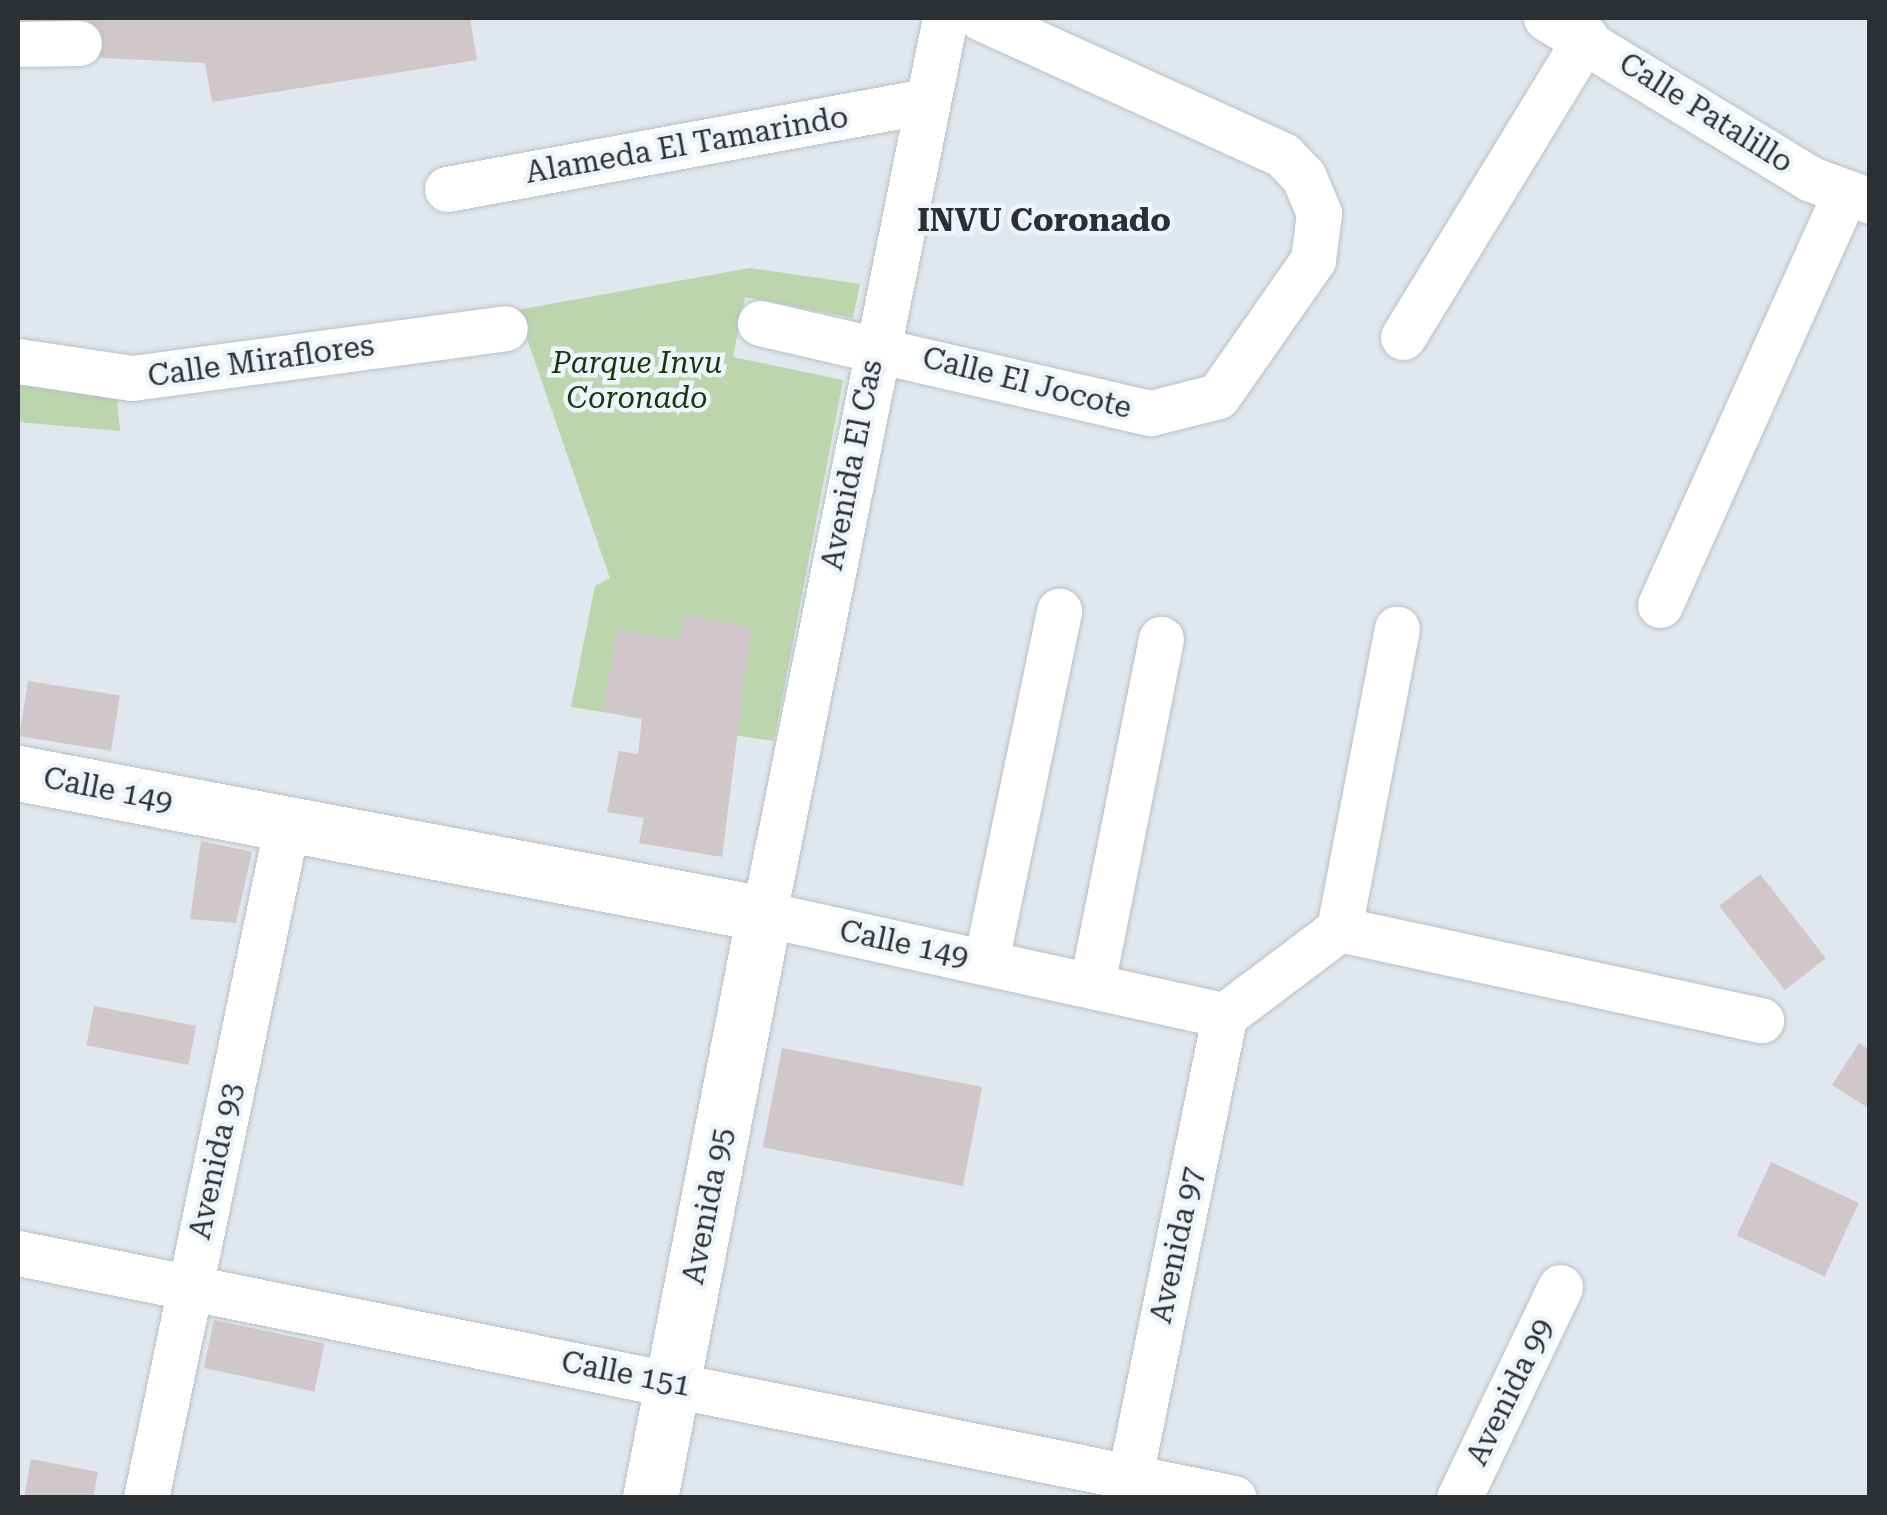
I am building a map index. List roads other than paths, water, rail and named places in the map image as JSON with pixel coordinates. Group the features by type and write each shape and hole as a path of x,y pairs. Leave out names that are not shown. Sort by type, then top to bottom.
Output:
{"main road":[{"name":"Calle 149","path":"18,773 764,914"},
{"name":"Avenida 95","path":"650,1498 764,914"}],"street":[{"name":"Avenida El Cas","path":"764,914 875,345 945,18"},
{"name":"Calle El Jocote","path":"760,323 875,345 1150,414 1191,410 1218,396 1313,260 1320,213 1283,155 981,18"},
{"name":"Calle Patalillo","path":"1565,24 1858,197"},
{"path":"1403,337 1565,24"},
{"path":"18,44 78,44"},
{"name":"Alameda El Tamarindo","path":"448,189 927,101"},
{"path":"1660,605 1858,197"},
{"name":"Calle Miraflores","path":"18,361 132,378 506,328"},
{"path":"986,961 1059,611"},
{"path":"1224,1014 1339,930 1397,628"},
{"path":"1092,984 1162,639"},
{"name":"Avenida 93","path":"146,1498 287,824"},
{"name":"Calle 149","path":"764,914 1224,1014"},
{"path":"1339,930 1761,1020"},
{"name":"Avenida 97","path":"1130,1476 1224,1014"},
{"name":"Calle 151","path":"18,1252 1234,1498"},
{"name":"Avenida 99","path":"1459,1498 1560,1288"}],"district":[{"name":"INVU Coronado","path":"1044,220"}],"park label":[{"name":"Parque Invu Coronado","path":"637,380"}]}
